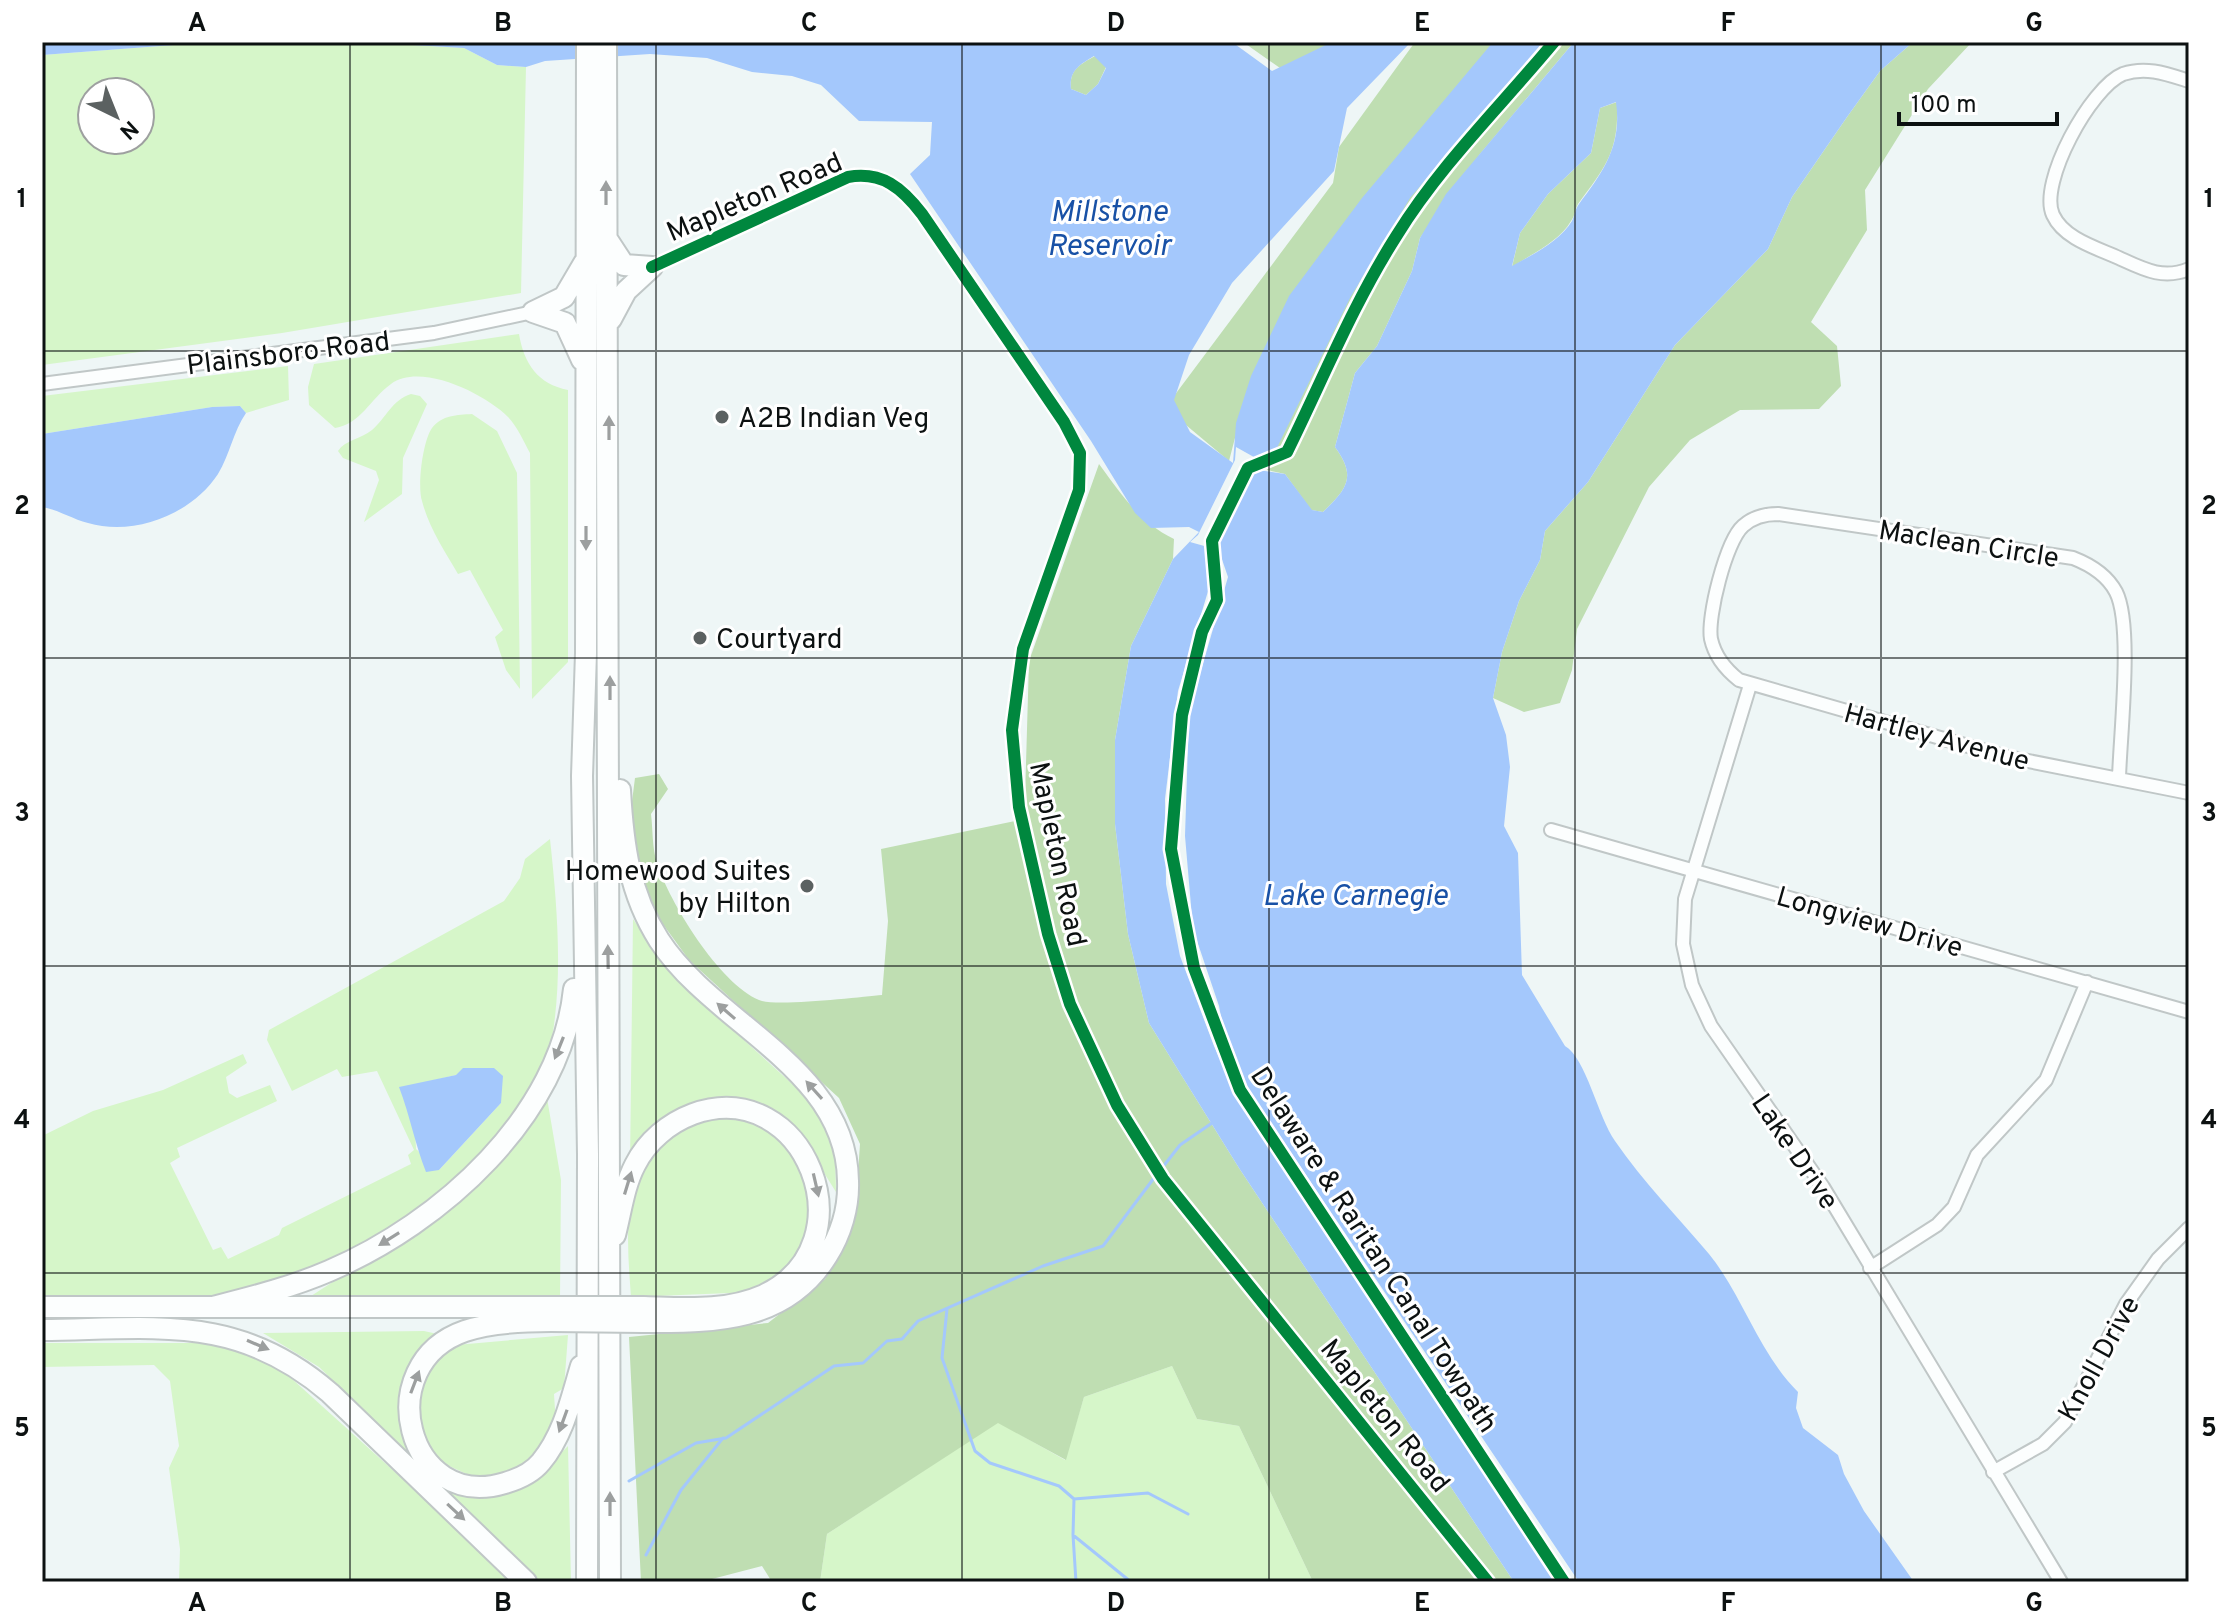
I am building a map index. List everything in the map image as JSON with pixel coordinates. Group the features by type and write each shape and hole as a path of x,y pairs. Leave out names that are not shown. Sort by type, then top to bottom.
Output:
{"highway":[{"path":"587,42 597,64 609,327 610,766 606,840 610,1582"},
{"path":"587,1582 583,946 587,376 585,111 606,42"},
{"path":"606,237 624,265 652,267"},
{"path":"533,312 564,297 585,260"},
{"path":"609,327 626,291 652,267"},
{"path":"533,312 561,319 570,329 587,376"},
{"path":"610,766 620,782 624,854 645,916 658,938 690,980 798,1074 822,1099 838,1129 848,1162 848,1192 837,1239 822,1264 801,1287 770,1308 744,1317 694,1322 643,1314"},
{"path":"213,1307 292,1285 352,1260 409,1226 484,1162 544,1083 568,1025 577,962 583,946"},
{"path":"42,1307 550,1314 643,1314 704,1309 738,1303 764,1294 792,1274 811,1247 820,1209 813,1173 801,1149 777,1125 742,1110 713,1110 682,1118 657,1136 635,1164 610,1259"},
{"path":"550,1314 528,1321 477,1328 450,1338 431,1354 416,1375 408,1411 413,1436 430,1465 449,1479 465,1485 496,1486 527,1475 540,1463 562,1428 587,1347"},
{"path":"42,1321 528,1321"},
{"path":"42,1330 203,1331 264,1347 301,1369 330,1393 526,1582"}],"street":[{"path":"2189,81 2144,70 2109,82 2091,101 2049,194 2052,214 2073,237 2150,272 2175,274 2189,269"},
{"name":"Mapleton Road","path":"652,267 848,177 881,178 902,190 922,214 1073,438 1082,467 1079,490 1030,624 1018,671 1012,730 1016,786 1048,934 1070,1004 1099,1070 1163,1179 1488,1582"},
{"name":"Plainsboro Road","path":"42,384 434,333 533,312"},
{"name":"Maclean Circle","path":"1711,637 1710,623 1730,544 1744,525 1767,514 2073,558 2101,573 2122,606 2119,778"},
{"name":"Hartley Avenue","path":"1711,637 1720,662 1750,685 2003,756 2189,793"},
{"name":"Lake Drive","path":"1750,685 1685,899 1683,944 1700,1006 1823,1187 2061,1582"},
{"name":"Longview Drive","path":"1551,830 2189,1012"},
{"path":"1870,1268 1947,1217 1977,1155 2046,1080 2087,982"},
{"name":"Knoll Drive","path":"1993,1472 2043,1444 2065,1422 2126,1304 2158,1259 2189,1228"}],"green space":[{"path":"213,42 362,42 464,48 497,65 526,67 521,293 282,333 42,365 42,55"},
{"path":"1243,42 1289,45 1290,42 1345,42 1280,68"},
{"path":"1415,42 1574,42 1480,154 1420,238 1412,271 1377,346 1355,373 1335,447 1346,467 1346,482 1323,512 1311,510 1285,474 1267,470 1270,451 1236,434 1229,461 1174,415 1174,396 1333,183 1339,147"},
{"path":"1913,42 1972,42 1928,89 1865,190 1867,230 1811,322 1837,346 1841,386 1819,409 1740,410 1690,440 1649,487 1577,629 1572,670 1560,703 1524,712 1493,698 1502,652 1519,601 1540,560 1545,531 1588,482 1675,345 1768,249 1792,197 1880,71"},
{"path":"1095,56 1106,67 1098,84 1086,95 1071,89 1076,69"},
{"path":"1617,102 1616,134 1609,158 1578,204 1572,219 1552,241 1512,267 1520,233 1548,194 1591,153 1600,108"},
{"path":"519,334 534,371 548,383 568,390 568,662 532,699 530,453 514,425 498,408 469,391 419,377 404,378 391,384 352,422 335,428 309,405 308,387 314,364"},
{"path":"288,366 289,400 246,413 240,406 212,407 42,434 42,396"},
{"path":"411,394 420,396 427,404 403,458 402,494 364,522 379,480 376,471 343,458 338,451 372,430 394,405"},
{"path":"472,414 497,431 517,473 520,689 506,670 495,637 503,630 470,570 458,574 433,530 421,494 424,452 432,428 445,418"},
{"path":"1099,464 1141,516 1174,539 1173,559 1131,646 1115,740 1115,824 1128,934 1149,1023 1239,1168 1514,1582 1313,1582 1239,1426 1197,1419 1172,1366 1084,1397 1066,1460 998,1423 827,1534 820,1582 772,1582 762,1566 712,1579 711,1582 641,1582 629,1337 768,1323 825,1279 855,1219 860,1144 839,1098 689,960 657,916 638,868 630,817 635,778 659,774 668,789 651,814 657,863 684,919 728,977 744,991 768,1002 882,995 888,921 881,849 1015,821 1025,798 1029,661"},
{"path":"550,839 558,964 552,1038 538,1077 514,1117 480,1155 441,1191 398,1224 353,1251 310,1272 271,1286 186,1297 42,1295 42,1136 93,1111 163,1090 243,1054 247,1063 226,1077 229,1093 237,1098 270,1085 277,1101 177,1148 180,1157 170,1163 213,1250 221,1247 228,1259 279,1235 282,1228 411,1164 408,1155 414,1150 377,1071 342,1077 337,1069 292,1091 267,1040 269,1030 504,901 520,878 525,859","holes":["456,1075 501,1103 439,1170 416,1149 415,1128 400,1088"]},
{"path":"633,919 670,973 810,1100 835,1143 836,1192 796,1128 755,1103 703,1102 664,1119 630,1165"},
{"path":"547,1098 561,1180 560,1298 353,1303 311,1296 471,1193"},
{"path":"720,1112 778,1134 806,1168 812,1216 797,1257 755,1292 631,1297 628,1233 634,1194 641,1175 651,1158 672,1136"},
{"path":"424,1331 442,1335 415,1364 402,1391 401,1421 414,1459 319,1367 263,1333"},
{"path":"568,1335 564,1388 554,1394 556,1425 540,1453 508,1477 473,1477 434,1459 415,1416 418,1391 432,1364 456,1345"},
{"path":"42,1343 207,1343 230,1345 270,1359 489,1557 511,1582 179,1582 180,1549 169,1468 179,1446 170,1381 154,1365 42,1367"},
{"path":"1172,1366 1197,1419 1239,1426 1313,1582 820,1582 827,1534 998,1422 1065,1460 1084,1397"},
{"path":"568,1446 571,1582 536,1582 432,1478 496,1497 535,1479"}],"water":[{"path":"42,42 213,42 42,55"},
{"name":"Millstone Reservoir","path":"362,42 1232,42 1272,71 1332,42 1411,42 1347,108 1334,171 1232,283 1189,355 1174,400 1190,432 1233,463 1236,423 1251,376 1289,296 1362,198 1493,42 1544,42 1410,198 1350,298 1273,456 1247,467 1210,541 1209,588 1178,691 1165,799 1166,884 1180,956 1238,1099 1558,1582 1514,1582 1239,1168 1149,1023 1128,934 1115,824 1115,740 1131,646 1173,559 1199,532 1189,527 1151,528 1135,513 1091,441 910,174 930,155 932,122 859,121 821,85 792,76 752,72 707,58 650,54 545,61 526,67 497,65 464,48","holes":["1094,56 1106,68 1098,84 1086,95 1071,89 1076,69 1084,62"]},
{"name":"Lake Carnegie","path":"1574,42 1913,42 1880,71 1792,197 1768,249 1675,345 1588,482 1545,531 1540,560 1519,601 1502,652 1493,698 1506,735 1510,767 1504,826 1518,853 1522,975 1586,1075 1615,1141 1721,1270 1761,1342 1798,1392 1796,1408 1803,1428 1838,1455 1844,1474 1864,1511 1914,1582 1579,1582 1245,1084 1227,1049 1219,1006 1193,929 1185,836 1189,712 1228,577 1216,542 1251,469 1285,474 1312,510 1323,512 1343,489 1346,467 1335,447 1355,373 1377,346 1412,271 1420,238 1446,194","holes":["1616,102 1617,117 1609,157 1572,221 1553,241 1512,266 1520,233 1548,194 1591,153 1600,108"]},
{"path":"240,406 246,413 218,474 207,488 178,511 142,524 106,527 42,507 42,434 212,407"},
{"path":"463,1068 494,1068 503,1076 501,1103 439,1170 426,1172 399,1087 456,1075"}],"pier":[{"path":"1236,447 1261,461 1262,466 1251,469 1215,542 1215,549 1190,542 1198,535 1235,460"}],"waterway":[{"path":"1162,1168 1180,1145 1212,1123"},
{"path":"629,1481 696,1443 726,1438 834,1366 863,1363 887,1341 902,1339 918,1321 1043,1266 1103,1246 1157,1174"},
{"path":"947,1309 942,1358 975,1451 990,1463 1059,1486 1074,1499 1073,1535 1131,1582"},
{"path":"646,1555 681,1490 723,1438"},
{"path":"1074,1499 1148,1493 1188,1514"},
{"path":"1073,1535 1076,1582"}],"cycle path":[{"name":"Delaware & Raritan Canal Towpath","path":"1554,42 1414,209 1366,288 1287,452 1248,468 1212,541 1217,600 1202,632 1182,715 1171,849 1194,968 1240,1090 1564,1582"},
{"path":"652,267 848,177 881,179 899,189 922,214 1064,422 1080,453 1079,490 1023,649 1012,730 1019,807 1048,934 1070,1004 1117,1105 1163,1179 1488,1582"}],"place":[{"name":"A2B Indian Veg","path":"722,417"},
{"name":"Courtyard","path":"700,638"},
{"name":"Homewood Suites by Hilton","path":"807,886"}]}
